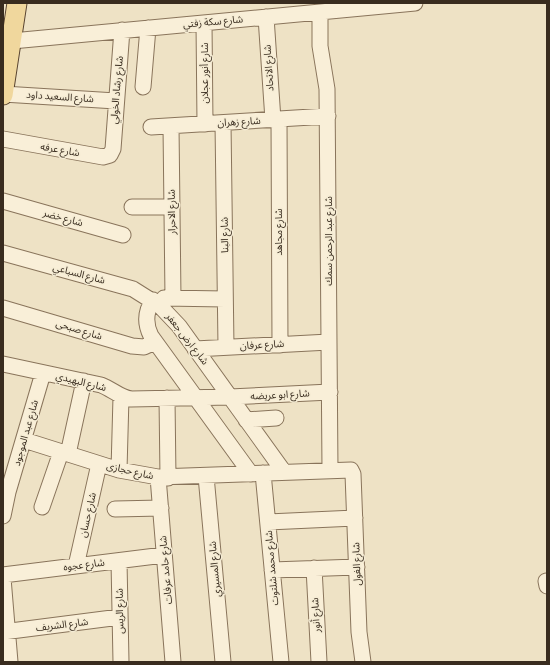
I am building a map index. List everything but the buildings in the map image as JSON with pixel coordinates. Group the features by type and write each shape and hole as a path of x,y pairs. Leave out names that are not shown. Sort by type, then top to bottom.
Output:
{"main road":[{"path":"3,94 17,3"}],"street":[{"name":"شارع سكة زفتي","path":"12,41 266,17 344,6 413,3"},
{"name":"شارع عبد الرحمن سمك","path":"318,9 319,38 327,82 328,116 330,470"},
{"name":"شارع الاتحاد","path":"266,17 276,119"},
{"name":"شارع أنور عجلان","path":"204,23 205,124"},
{"path":"143,87 148,28"},
{"name":"شارع رشاد الخولي","path":"113,149 122,30"},
{"name":"شارع السعيد داود","path":"3,94 116,101"},
{"name":"شارع زهران","path":"151,127 328,116"},
{"name":"شارع مجاهد","path":"276,119 280,345"},
{"name":"شارع البنا","path":"223,123 226,347"},
{"name":"شارع الاحرار","path":"170,126 173,298"},
{"name":"شارع عرفه","path":"3,139 104,157 110,156 113,149"},
{"name":"شارع خضر","path":"3,202 123,234"},
{"path":"132,207 172,207"},
{"name":"شارع السباعي","path":"3,253 122,285 153,300"},
{"path":"225,299 173,298 153,300 149,307 146,322 151,336 195,398 257,474"},
{"name":"شارع ارض جعفر","path":"153,300 173,319 196,349 284,472"},
{"name":"شارع صبحى","path":"3,308 132,346 144,347 155,342"},
{"name":"شارع عرفان","path":"196,349 329,342"},
{"name":"شارع البهيدي","path":"3,364 110,388 122,397 131,399 230,397"},
{"name":"شارع عبد الموجود","path":"4,507 43,373"},
{"path":"42,507 65,453 84,381"},
{"name":"شارع ابو عريضه","path":"230,397 330,392"},
{"path":"119,470 122,397"},
{"name":"شارع حامد عرفات","path":"167,398 161,508 173,662"},
{"path":"246,420 276,418"},
{"name":"شارع حجازى","path":"24,440 119,470 163,478 348,469"},
{"name":"شارع حسان","path":"76,566 99,464"},
{"name":"شارع الغول","path":"348,469 353,473 359,632 363,662"},
{"name":"شارع محمد شلتوت","path":"257,474 268,522 281,662"},
{"name":"شارع المسيري","path":"206,476 223,662"},
{"path":"115,509 161,508"},
{"path":"268,522 355,518"},
{"name":"شارع عجوه","path":"3,575 164,555"},
{"name":"شارع الريس","path":"119,561 121,662"},
{"path":"272,570 357,567"},
{"name":"شارع أنور","path":"314,568 319,662"},
{"path":"3,578 5,631 10,662"},
{"name":"شارع الشريف","path":"5,631 120,617"}]}
